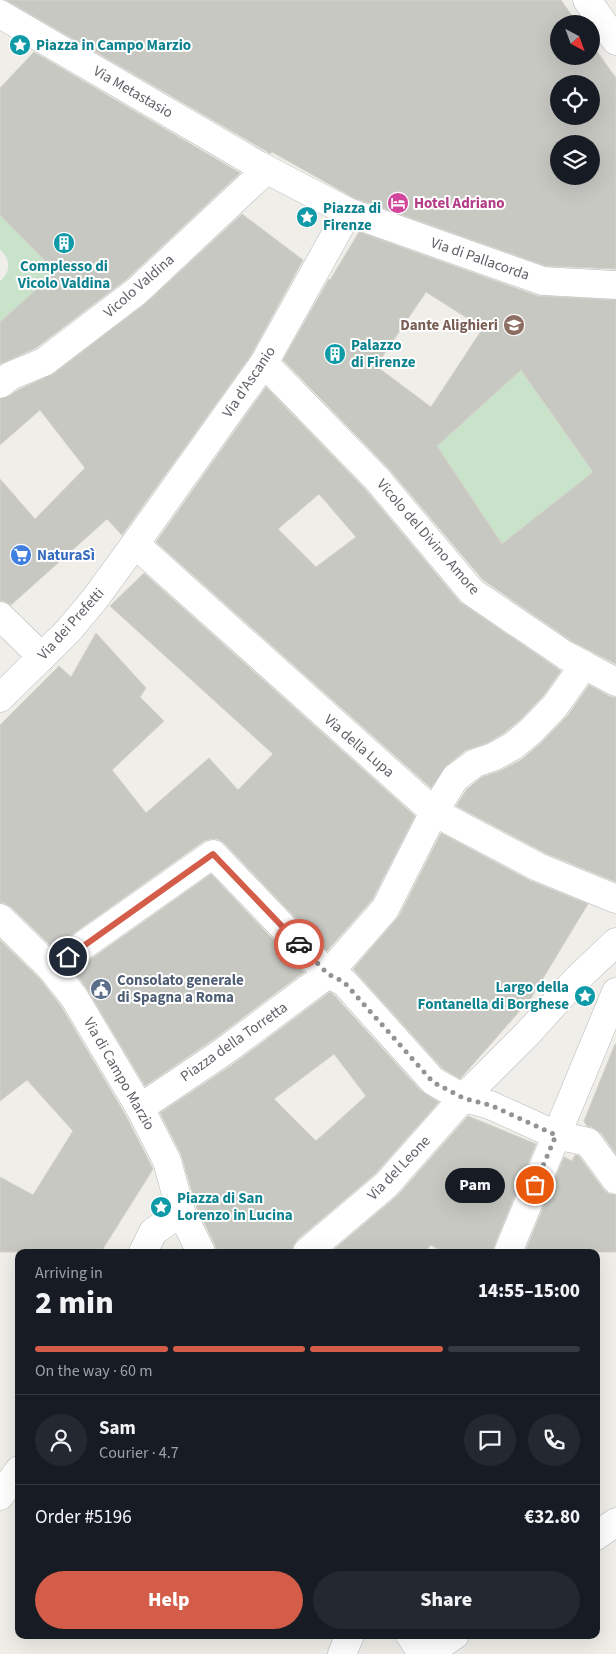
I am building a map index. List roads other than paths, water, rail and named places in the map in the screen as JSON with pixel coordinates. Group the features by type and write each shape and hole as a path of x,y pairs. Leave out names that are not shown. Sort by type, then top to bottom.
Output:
{"street":[{"path":"587,0 616,41"},
{"name":"Via Metastasio","path":"0,14 266,170"},
{"path":"266,170 348,212"},
{"name":"Vicolo Valdina","path":"0,384 10,376 44,362 137,291 266,170"},
{"name":"Via di Pallacorda","path":"348,212 543,281 616,285"},
{"name":"Via d'Ascanio","path":"135,544 264,363 348,212"},
{"name":"Vicolo del Divino Amore","path":"264,363 378,479 472,592 565,655 616,682"},
{"name":"Via dei Prefetti","path":"0,698 68,631 94,600 135,544"},
{"name":"Via della Lupa","path":"135,544 434,812 538,867 616,899"},
{"path":"0,616 42,657"},
{"name":"Piazza della Torretta","path":"140,1108 223,1052 328,974 385,909 434,812 455,778 475,763 493,757 513,746 532,730 555,706 584,665"},
{"path":"51,968 213,854 328,974 344,982 433,1082 463,1098 490,1105 556,1135 588,1142 616,1180"},
{"name":"Via di Campo Marzio","path":"0,918 51,968 74,997 140,1108 167,1161 180,1212 199,1249"},
{"path":"463,1098 616,942"},
{"path":"509,1249 616,992"},
{"name":"Via del Leone","path":"311,1249 386,1185 463,1098"},
{"path":"144,1249 152,1232 180,1212"},
{"path":"0,1496 15,1475"},
{"path":"600,1533 616,1522"},
{"path":"342,1654 348,1639"},
{"path":"413,1639 422,1654"},
{"path":"427,1654 449,1639"}],"place":[{"name":"Piazza in Campo Marzio","path":"20,45"},
{"name":"Hotel Adriano","path":"398,203"},
{"name":"Piazza di Firenze","path":"307,217"},
{"name":"Complesso di Vicolo Valdina","path":"64,243"},
{"name":"Dante Alighieri","path":"514,325"},
{"name":"Palazzo di Firenze","path":"335,354"},
{"name":"NaturaSì","path":"21,555"},
{"name":"Consolato generale di Spagna a Roma","path":"101,989"},
{"name":"Largo della Fontanella di Borghese","path":"585,996"},
{"name":"Pam","path":"535,1185"},
{"name":"Piazza di San Lorenzo in Lucina","path":"161,1207"}]}
